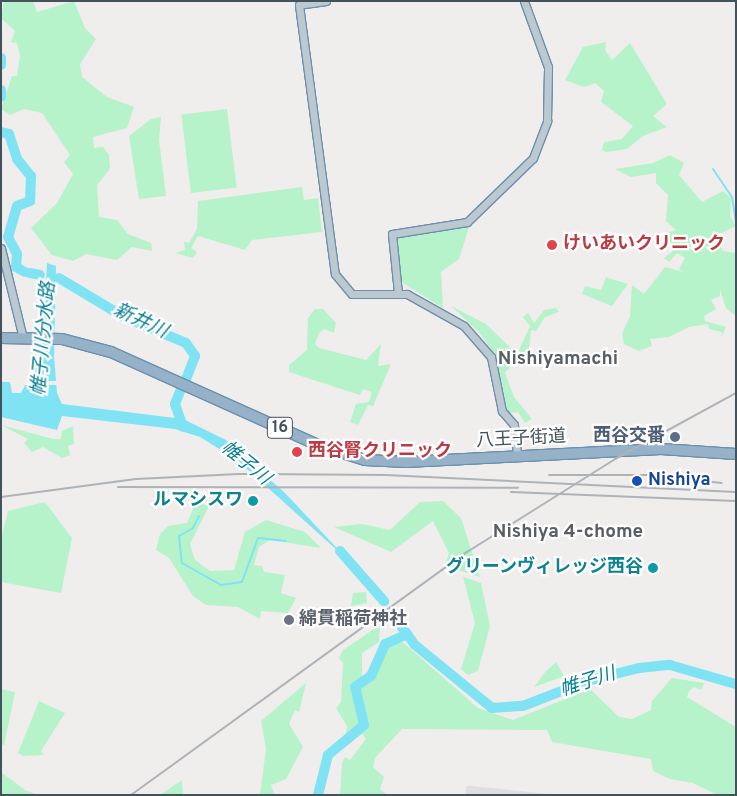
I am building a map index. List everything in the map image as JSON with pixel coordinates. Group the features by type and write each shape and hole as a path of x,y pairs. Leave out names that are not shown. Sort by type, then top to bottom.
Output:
{"highway":[{"name":"八王子街道","path":"1,338 55,339 111,352 350,456 395,462 661,449 736,454"}],"street":[{"path":"326,1 298,5 334,270 341,285 357,296 398,293 414,297 464,326 486,350 498,382 502,411 514,425 517,456"},
{"path":"398,293 392,234 467,222 533,158 547,121 548,67 524,1"},
{"path":"1,248 23,338"}],"shaded area":[{"path":"466,786 472,786 556,795 466,795"}],"green space":[{"path":"4,1 33,1 37,12 74,1 85,28 96,39 80,64 82,77 107,97 134,107 127,128 93,137 94,148 103,147 109,155 110,169 97,185 99,217 117,220 128,234 151,243 152,251 132,247 117,260 86,254 73,261 52,255 31,228 57,203 73,174 64,162 70,155 42,113 24,109 10,115 1,109 12,76 17,76 20,56 17,43 11,42 15,31 1,18"},
{"path":"606,42 605,50 612,60 630,43 667,104 653,116 667,127 643,136 627,149 606,152 602,150 604,142 622,139 633,126 601,102 604,91 595,83 584,87 565,80 583,47"},
{"path":"227,109 237,187 191,193 181,115"},
{"path":"161,117 159,140 166,196 139,199 129,136 151,119"},
{"path":"670,155 684,163 679,175 702,202 723,191 731,198 730,216 736,226 715,236 723,251 736,253 736,316 726,308 720,290 720,296 711,300 716,309 704,316 705,321 726,327 721,338 722,332 709,329 708,324 689,327 669,337 650,339 652,346 639,351 624,344 622,334 630,316 632,285 644,294 665,267 684,272 679,269 685,258 677,253 669,262 664,258 674,250 663,234 676,230 666,221 668,195 656,183 656,173 631,177 615,169 653,163"},
{"path":"302,187 304,200 318,198 322,232 252,240 245,250 198,236 191,248 197,252 193,258 176,253 185,250 184,242 189,243 197,229 198,201"},
{"path":"469,227 459,259 441,272 443,308 400,281 395,242 399,237"},
{"path":"606,277 628,284 612,306 582,294 585,286 601,290"},
{"path":"451,306 486,324 524,361 518,366 513,363 505,373 514,397 532,419 525,423 518,412 508,413 496,356 479,332"},
{"path":"556,308 559,312 545,317 536,331 531,330 528,359 524,359 519,350 530,326 523,317 528,313 534,323 544,310"},
{"path":"315,309 323,309 336,323 334,333 324,329 319,333 315,344 319,348 366,360 381,344 378,366 391,364 373,406 368,405 358,425 350,422 356,404 369,402 372,392 363,389 360,395 289,372 289,365 307,350 308,318"},
{"path":"1,425 53,439 61,439 62,431 73,426 74,444 68,446 70,455 62,458 43,447 32,452 24,443 28,439"},
{"path":"443,501 461,518 480,577 445,566 449,553 433,521 391,552 334,527 362,524 390,530 420,502"},
{"path":"45,502 72,538 61,593 1,582 1,539 8,511"},
{"path":"196,502 209,506 190,544 195,560 210,571 234,570 245,532 266,520 305,532 321,548 270,540 259,547 254,565 262,566 264,572 285,575 281,593 296,598 288,613 261,611 260,619 238,607 206,605 193,596 169,558 156,550 160,534 168,526 187,523"},
{"path":"463,577 481,583 490,626 478,671 468,675 461,669 475,623"},
{"path":"366,592 367,603 351,606 353,593"},
{"path":"380,625 379,642 362,653 362,677 375,671 375,657 384,643 398,638 478,708 513,720 590,689 619,717 632,719 651,710 652,701 672,678 704,683 701,690 694,687 689,691 687,697 736,727 736,795 717,795 693,783 670,779 653,771 651,759 552,742 547,730 402,729 375,758 373,767 384,777 380,789 388,795 340,795 342,763 345,757 350,760 366,739 362,734 344,748 347,726 336,708 341,702 343,663 339,658 343,650"},
{"path":"556,662 564,676 534,687 546,671"},
{"path":"306,683 299,712 295,710 289,724 303,747 286,779 271,785 275,795 260,795 266,749 261,721"},
{"path":"1,689 15,692 4,746 1,743"},
{"path":"39,701 65,713 41,751 44,755 23,756 18,753"},
{"path":"1,772 25,790 38,795 1,795"},
{"path":"182,780 183,794 221,795 160,795"}],"water":[{"name":"帷子川分水路","path":"47,263 56,266 54,356 57,393 62,404 183,419 226,440 285,493 348,560 237,460 200,437 175,429 62,416 57,430 1,417 1,382 10,382 12,393 21,393 43,351"}],"pier":[{"path":"21,381 57,381 57,385 21,385"}],"waterway":[{"name":"新井川","path":"1,58 1,65"},
{"name":"新井川","path":"1,90 1,97"},
{"name":"新井川","path":"1,132 9,134 17,159 31,176 30,201 17,206 8,237 17,254 16,267 25,272"},
{"path":"713,169 732,197 736,222"},
{"name":"新井川","path":"30,273 40,275"},
{"name":"新井川","path":"59,278 124,317 186,343 195,356 186,380"},
{"name":"新井川","path":"181,389 175,404 183,427"},
{"path":"199,516 193,528 179,536 182,563 221,585 242,582 258,538 286,541"},
{"name":"帷子川","path":"340,551 384,601"},
{"name":"帷子川","path":"396,619 415,645 492,708 523,706 587,681 639,668 670,665 736,684"},
{"path":"318,795 328,755 364,725 355,687 371,676 385,644 407,634"}],"railway":[{"path":"131,795 467,552 615,459 736,393"},
{"path":"1,497 136,479 239,474 386,475 736,492"},
{"path":"549,475 651,475 722,483"},
{"path":"118,487 518,488"},
{"path":"511,492 736,501"}],"place":[{"name":"けいあいクリニック","path":"552,245"},
{"name":"西谷交番","path":"675,437"},
{"name":"西谷腎クリニック","path":"297,452"},
{"name":"Nishiya","path":"637,481"},
{"name":"ルマシスワ","path":"253,501"},
{"name":"グリーンヴィレッジ西谷","path":"653,568"},
{"name":"綿貫稲荷神社","path":"289,620"}],"district":[{"name":"Nishiyamachi","path":"558,360"},
{"name":"Nishiya 4-chome","path":"568,533"}]}
